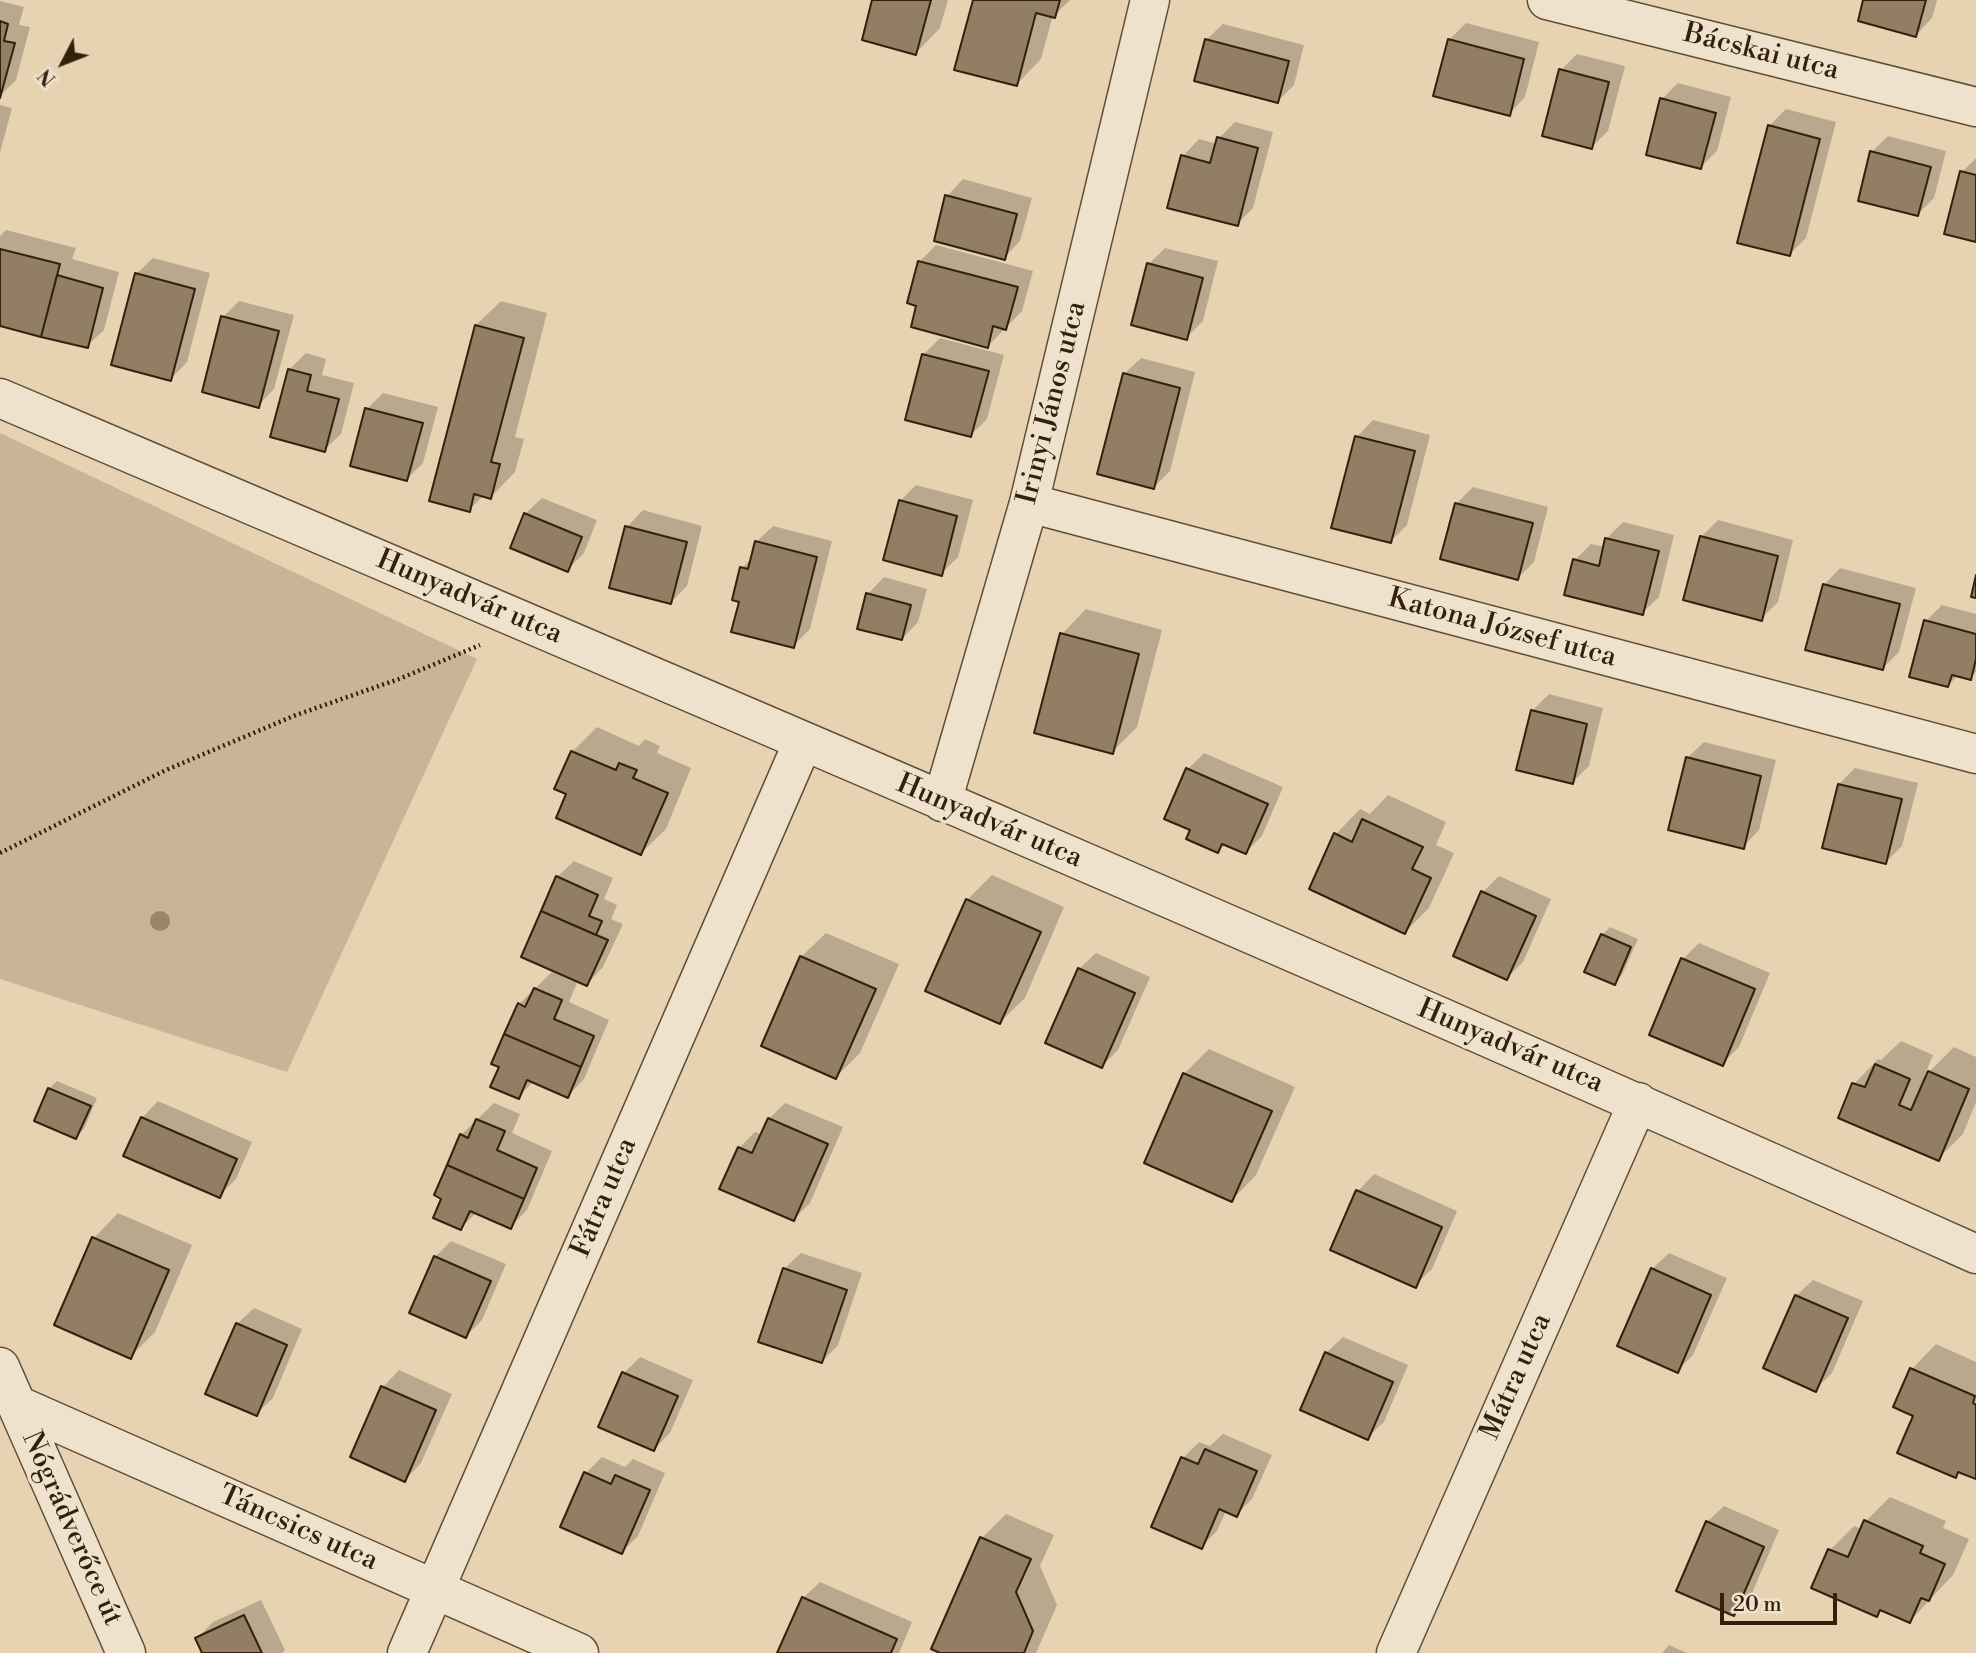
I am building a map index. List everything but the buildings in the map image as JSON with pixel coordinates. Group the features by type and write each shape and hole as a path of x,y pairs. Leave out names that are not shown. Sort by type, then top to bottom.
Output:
{"street":[{"name":"Irinyi János utca","path":"942,802 1029,503 1150,0"},
{"name":"Bácskai utca","path":"1547,0 1976,107"},
{"name":"Hunyadvár utca","path":"0,398 522,620 1638,1102 1976,1254"},
{"name":"Katona József utca","path":"1029,503 1976,754"},
{"name":"Fátra utca","path":"407,1653 803,742"},
{"name":"Mátra utca","path":"1396,1653 1638,1102"},
{"name":"Nógrádverőce út","path":"0,1367 126,1653"},
{"name":"Táncsics utca","path":"17,1405 579,1653"}],"path":[{"path":"0,853 166,770 296,715 398,679 484,643 522,620"}],"shaded area":[{"path":"0,433 477,659 287,1072 0,979"}]}
